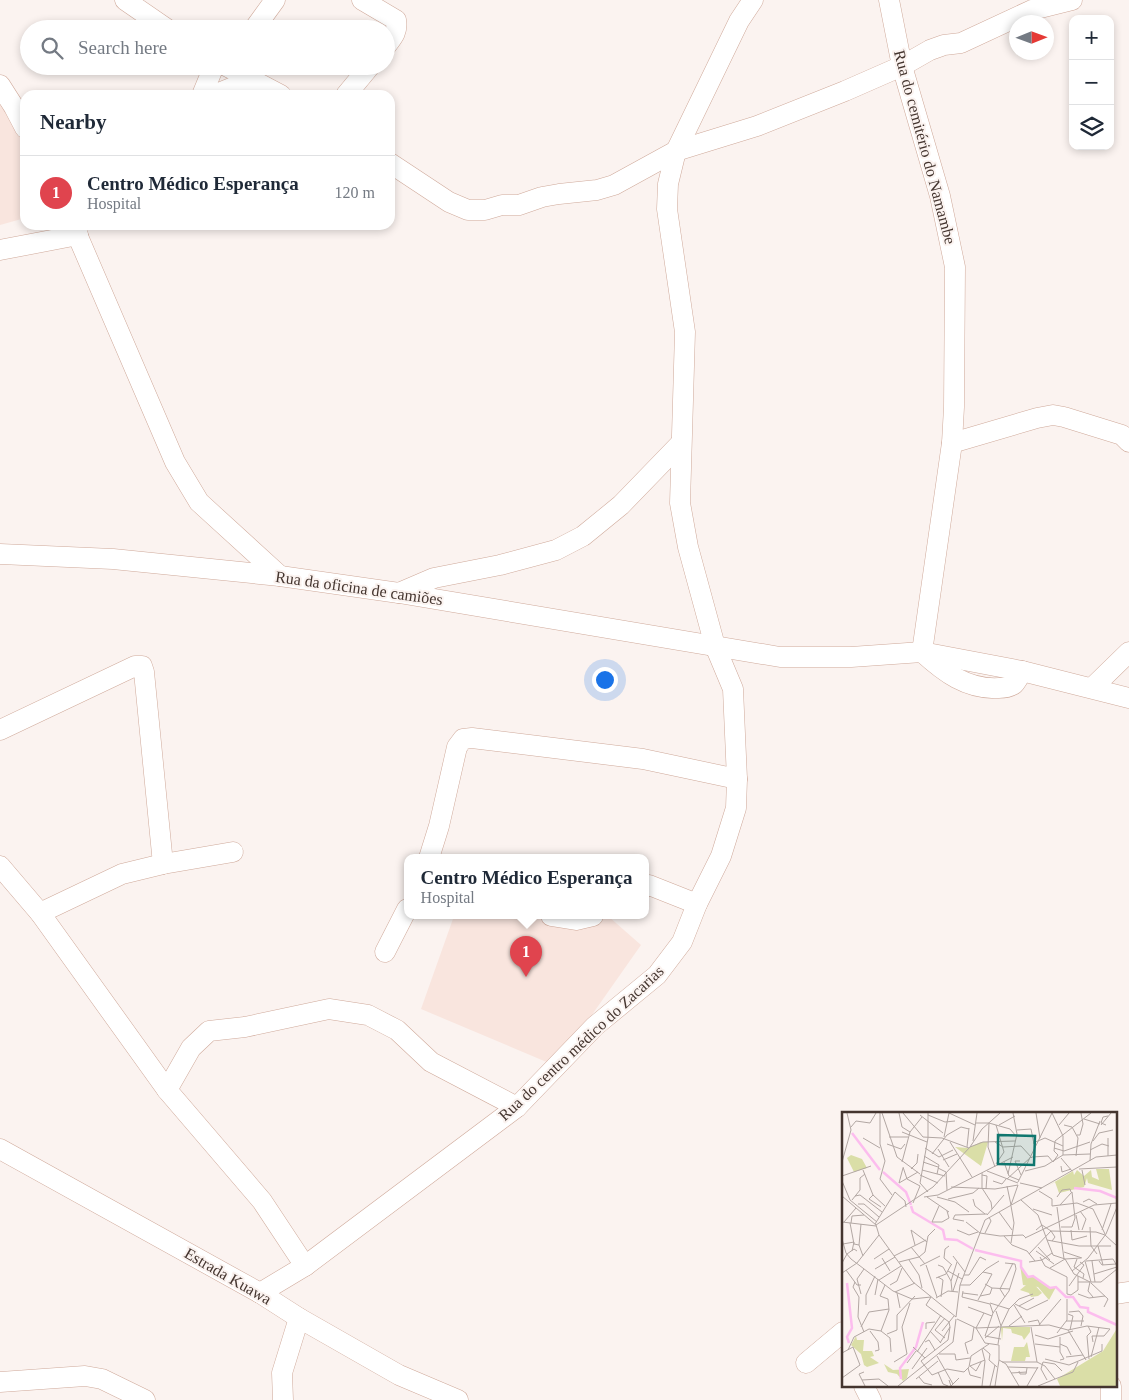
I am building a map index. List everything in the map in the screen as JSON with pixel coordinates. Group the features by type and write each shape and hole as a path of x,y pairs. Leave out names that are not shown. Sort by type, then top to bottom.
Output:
{"street":[{"path":"125,0 154,20"},
{"path":"261,20 275,0"},
{"path":"362,0 396,20 398,27 395,35"},
{"name":"Rua do centro médico do Zacarias","path":"260,1293 305,1266 516,1106 595,1026 657,975 682,942 697,904 721,856 736,808 737,779 732,688 715,646 688,547 680,503 686,332 667,209 668,184 676,152 739,22 753,0"},
{"name":"Rua do cemitério do Namambe","path":"889,0 902,66 940,196 955,267 952,443 922,652"},
{"path":"395,166 449,202 468,210 485,210 502,205 520,205 542,197 598,190 614,185 676,152 758,126 845,91 902,66 930,50 944,45 961,43 1032,10 1072,0"},
{"path":"204,90 210,75"},
{"path":"245,75 272,90"},
{"path":"350,90 363,75"},
{"path":"226,90 253,79"},
{"path":"0,85 20,118"},
{"path":"0,250 75,230 175,462 199,502 280,576"},
{"path":"952,443 1053,415 1122,435 1129,442"},
{"path":"399,593 434,578 556,550 583,536 621,505 681,443"},
{"name":"Rua da oficina de camiões","path":"0,554 113,559 280,576 399,593 780,657 851,657 922,652 1022,671 1129,698"},
{"path":"1092,688 1129,652"},
{"path":"0,730 134,666 142,666 163,864"},
{"path":"430,854 439,826 457,747 463,739 472,738 643,759 737,779"},
{"path":"40,913 122,874 163,864 233,852"},
{"path":"0,866 40,913 167,1090 262,1201 305,1266"},
{"path":"649,885 697,904"},
{"path":"385,952 404,915"},
{"path":"167,1090 191,1048 209,1031 245,1027 329,1009 368,1015 397,1030 431,1062 516,1106"},
{"name":"Estrada Kuawa","path":"0,1149 260,1293 299,1318 399,1375 458,1400"},
{"path":"1116,1294 1129,1292"},
{"path":"283,1400 282,1373 299,1318"},
{"path":"806,1363 841,1339"},
{"path":"0,1382 85,1376 102,1379 144,1400"},
{"path":"865,1388 871,1400"}],"shaded area":[{"path":"0,99 20,137 20,219 0,225"},
{"path":"453,919 611,919 641,945 556,1066 421,1009"}],"place":[{"name":"Centro Médico Esperança","path":"526,977"}]}
